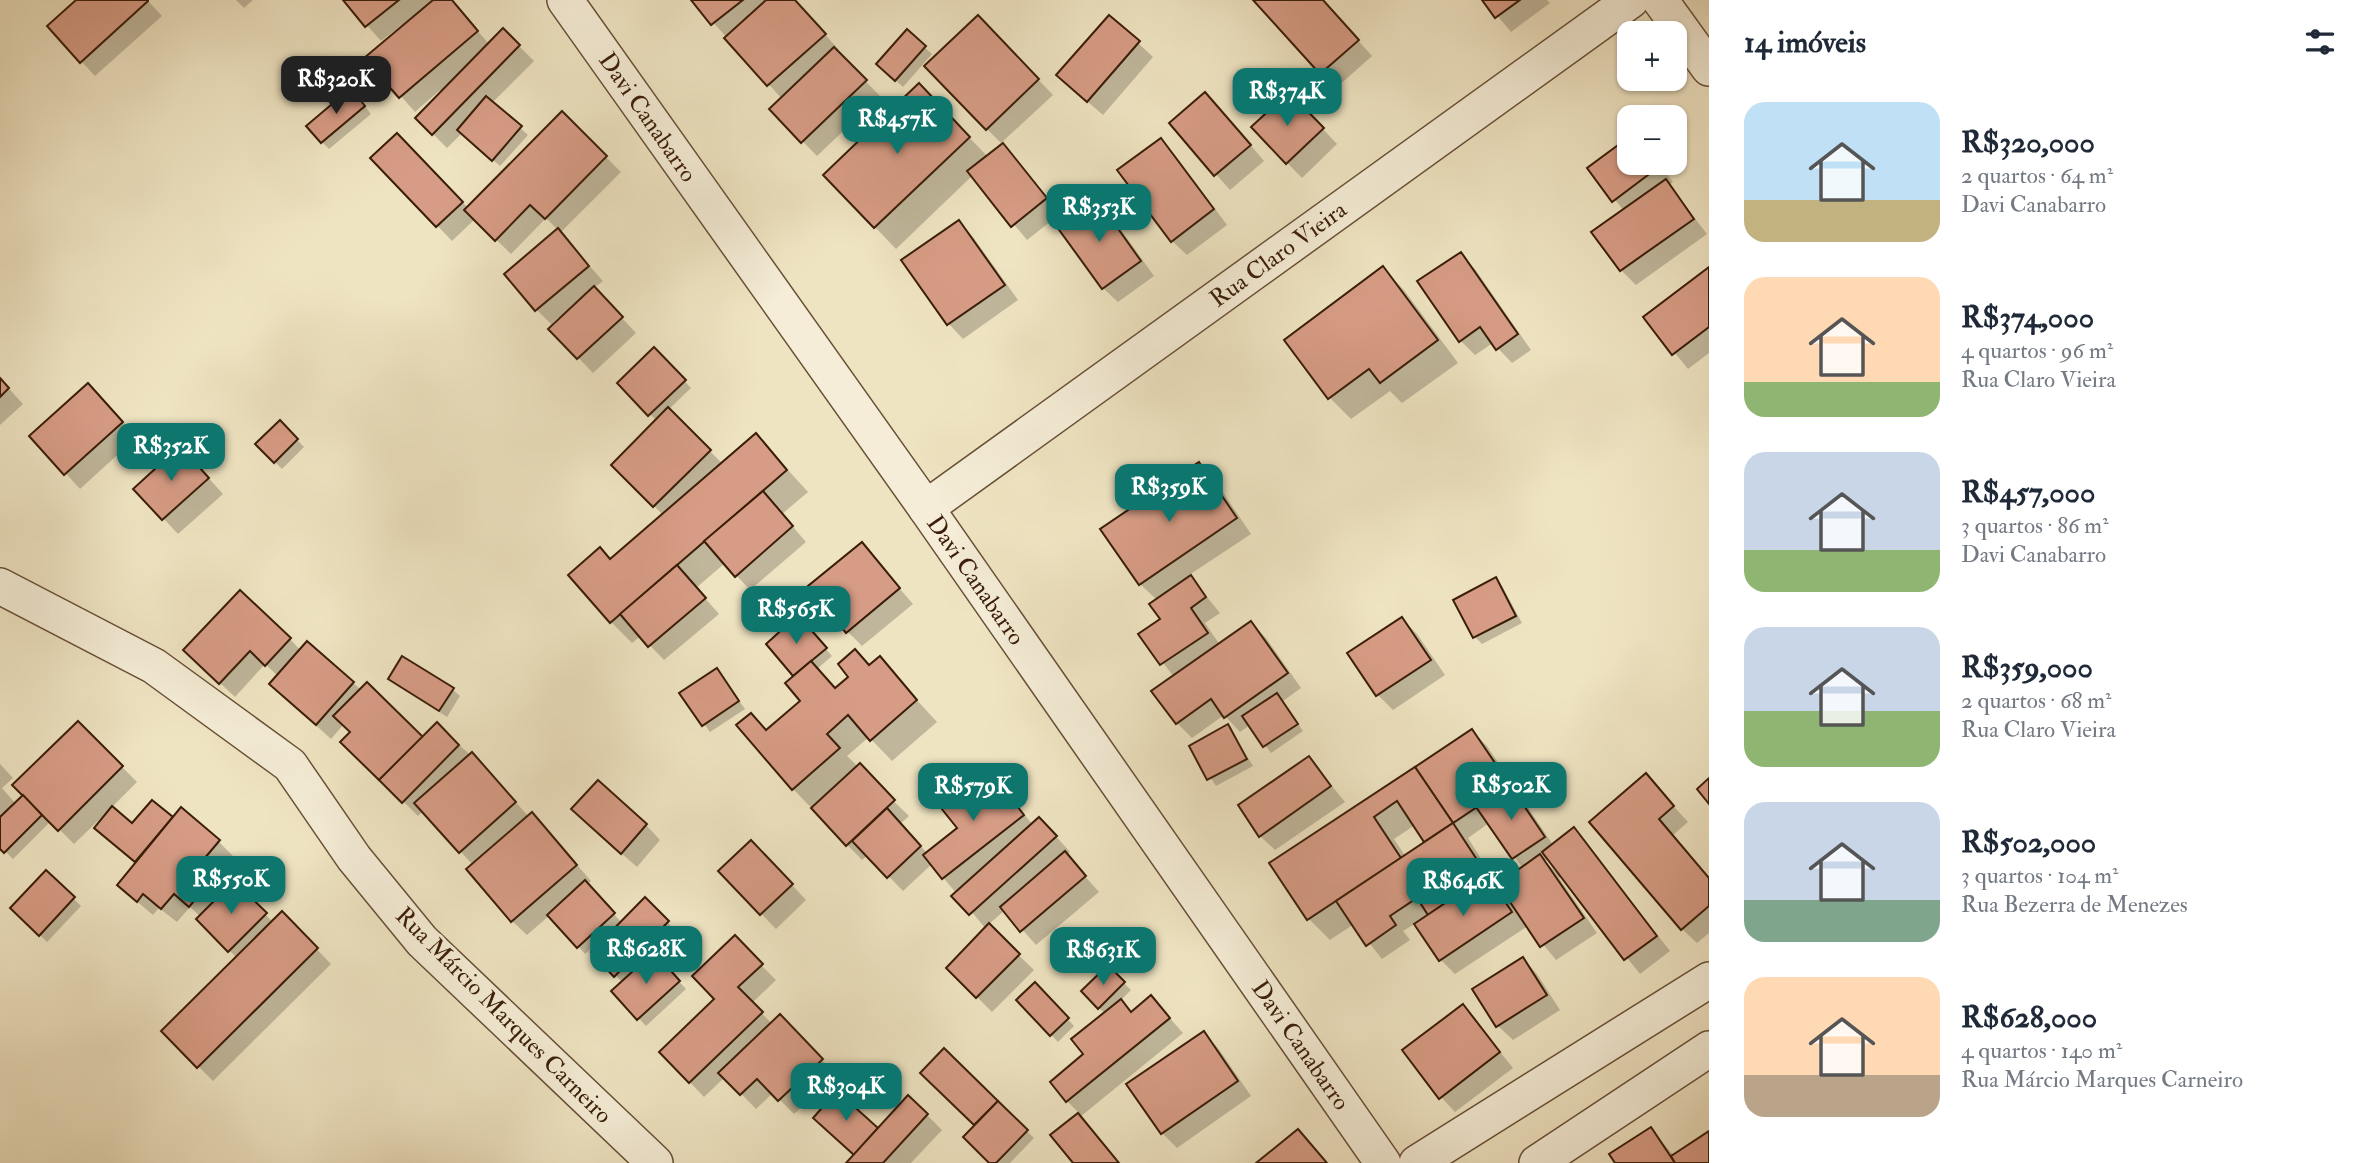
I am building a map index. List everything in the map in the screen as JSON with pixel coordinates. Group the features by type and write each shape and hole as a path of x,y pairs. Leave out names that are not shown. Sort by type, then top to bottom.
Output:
{"street":[{"name":"Davi Canabarro","path":"565,0 926,508 1383,1163"},
{"name":"Rua Claro Vieira","path":"926,508 1631,0"},
{"path":"1660,0 1709,68"},
{"name":"Rua Márcio Marques Carneiro","path":"0,586 154,666 290,765 355,858 422,941 655,1163"},
{"path":"1417,1163 1709,980"},
{"path":"1536,1163 1709,1049"}],"building":[{"path":"76,0 148,1 80,63 47,26"},
{"path":"343,0 399,0 365,27"},
{"path":"433,0 452,0 478,31 399,98 364,58"},
{"path":"691,0 743,0 711,25"},
{"path":"766,0 795,0 826,34 767,86 724,38"},
{"path":"1253,0 1323,0 1359,40 1320,74"},
{"path":"1482,0 1520,0 1495,18"},
{"path":"978,15 1039,79 986,130 924,66"},
{"path":"1109,15 1140,41 1087,102 1056,75"},
{"path":"503,28 520,45 432,135 415,118"},
{"path":"907,29 926,46 895,81 876,64"},
{"path":"834,47 867,80 801,143 769,109"},
{"path":"919,83 970,137 874,228 823,175"},
{"path":"351,88 365,106 321,143 306,126"},
{"path":"1205,92 1251,145 1214,176 1169,123"},
{"path":"1289,92 1324,128 1286,164 1251,127"},
{"path":"486,96 522,126 492,161 457,130"},
{"path":"562,111 607,156 545,219 530,205 495,241 464,210"},
{"path":"397,133 463,202 436,227 370,158"},
{"path":"1161,138 1214,209 1171,242 1117,170"},
{"path":"1003,143 1047,198 1011,227 967,171"},
{"path":"1617,146 1617,175 1648,175 1612,202 1587,168"},
{"path":"1666,179 1694,219 1620,271 1591,232"},
{"path":"1097,199 1141,261 1102,289 1057,227"},
{"path":"959,220 1005,285 947,325 901,260"},
{"path":"558,228 589,266 535,311 504,274"},
{"path":"1461,252 1518,334 1496,350 1480,327 1459,342 1417,281"},
{"path":"1383,266 1438,340 1380,383 1369,369 1328,399 1284,340"},
{"path":"1709,267 1709,327 1672,355 1643,317"},
{"path":"594,286 623,317 577,359 548,329"},
{"path":"654,347 686,380 648,416 617,383"},
{"path":"0,378 9,388 0,397"},
{"path":"88,383 123,422 64,475 29,436"},
{"path":"668,407 711,450 653,507 611,465"},
{"path":"280,420 298,439 274,463 255,444"},
{"path":"756,433 787,470 610,623 568,575 600,547 610,559"},
{"path":"180,446 209,478 162,520 133,489"},
{"path":"1199,462 1237,518 1139,585 1100,529"},
{"path":"763,491 793,526 735,577 704,541"},
{"path":"862,542 900,588 846,633 808,586"},
{"path":"677,565 706,598 648,647 620,614"},
{"path":"1191,575 1206,597 1191,608 1208,633 1160,665 1138,634 1160,619 1149,604"},
{"path":"1496,577 1516,616 1473,638 1453,600"},
{"path":"240,590 291,638 265,666 250,651 219,684 183,650"},
{"path":"798,615 827,648 793,676 766,644"},
{"path":"1402,617 1431,660 1376,696 1347,653"},
{"path":"1251,621 1288,673 1224,718 1211,699 1176,724 1151,691"},
{"path":"307,641 354,682 316,725 269,684"},
{"path":"855,649 869,665 880,656 917,700 870,741 848,715 827,734 840,748 792,790 736,725 751,713 766,730 800,701 785,683 811,661 835,688 848,677 838,664"},
{"path":"402,656 454,688 439,711 388,679"},
{"path":"717,668 739,701 702,726 679,693"},
{"path":"367,682 423,737 379,780 340,742 350,732 333,716"},
{"path":"1277,693 1298,724 1263,747 1242,716"},
{"path":"78,721 123,766 58,831 12,785"},
{"path":"437,722 459,745 402,803 379,780"},
{"path":"1228,724 1247,759 1207,780 1189,746"},
{"path":"1472,729 1510,785 1453,823 1415,767"},
{"path":"472,752 516,802 459,853 414,803"},
{"path":"1309,756 1331,786 1259,837 1238,805"},
{"path":"860,763 895,800 846,846 811,808"},
{"path":"1415,767 1453,823 1424,842 1397,801 1374,817 1401,858 1307,920 1269,863"},
{"path":"990,771 1024,815 942,879 923,855 957,828 941,808"},
{"path":"1646,773 1674,806 1659,819 1709,878 1709,906 1681,930 1589,822"},
{"path":"1709,778 1709,804 1697,789"},
{"path":"598,780 647,824 621,854 571,809"},
{"path":"1510,785 1545,837 1512,859 1476,807"},
{"path":"23,795 42,815 4,853 0,849 0,817"},
{"path":"152,800 173,817 135,862 94,828 112,806 132,823"},
{"path":"181,807 220,840 204,859 218,872 189,907 174,894 161,909 143,894 137,902 117,885"},
{"path":"887,808 921,846 887,878 852,841"},
{"path":"532,812 577,865 511,922 466,869"},
{"path":"1039,817 1057,836 969,915 951,896"},
{"path":"1453,823 1487,875 1428,915 1417,898 1390,916 1396,925 1366,946 1336,901"},
{"path":"1574,827 1657,936 1624,960 1542,852"},
{"path":"751,840 793,884 760,915 718,871"},
{"path":"1065,851 1086,876 1020,932 1000,907"},
{"path":"1540,854 1584,918 1540,947 1498,884"},
{"path":"46,870 75,897 39,936 10,908"},
{"path":"1487,875 1512,912 1439,961 1414,924"},
{"path":"585,880 615,913 577,948 547,915"},
{"path":"234,881 267,913 228,952 196,919"},
{"path":"645,897 669,921 614,977 591,952"},
{"path":"282,911 318,948 197,1068 161,1031"},
{"path":"989,923 1020,954 976,998 946,968"},
{"path":"735,935 763,964 738,987 763,1012 689,1083 659,1052 714,999 692,976"},
{"path":"654,952 680,981 637,1020 611,991"},
{"path":"1523,957 1547,995 1496,1027 1472,989"},
{"path":"1108,965 1125,982 1098,1009 1081,991"},
{"path":"1035,982 1069,1018 1050,1036 1016,1000"},
{"path":"1151,995 1170,1018 1066,1102 1050,1082 1083,1054 1071,1039 1121,999 1131,1012"},
{"path":"1463,1004 1500,1052 1439,1099 1402,1050"},
{"path":"780,1014 823,1059 778,1101 757,1079 740,1095 718,1073"},
{"path":"1204,1031 1238,1081 1161,1134 1126,1084"},
{"path":"944,1048 998,1101 974,1125 920,1073"},
{"path":"837,1091 878,1128 854,1155 813,1118"},
{"path":"908,1095 928,1114 883,1163 846,1163"},
{"path":"998,1101 1028,1130 996,1163 989,1163 963,1137"},
{"path":"1078,1113 1119,1163 1073,1163 1050,1135"},
{"path":"1651,1127 1675,1163 1615,1163 1609,1154"},
{"path":"1298,1129 1327,1163 1256,1163"},
{"path":"1709,1131 1709,1163 1675,1163 1671,1156"}]}
